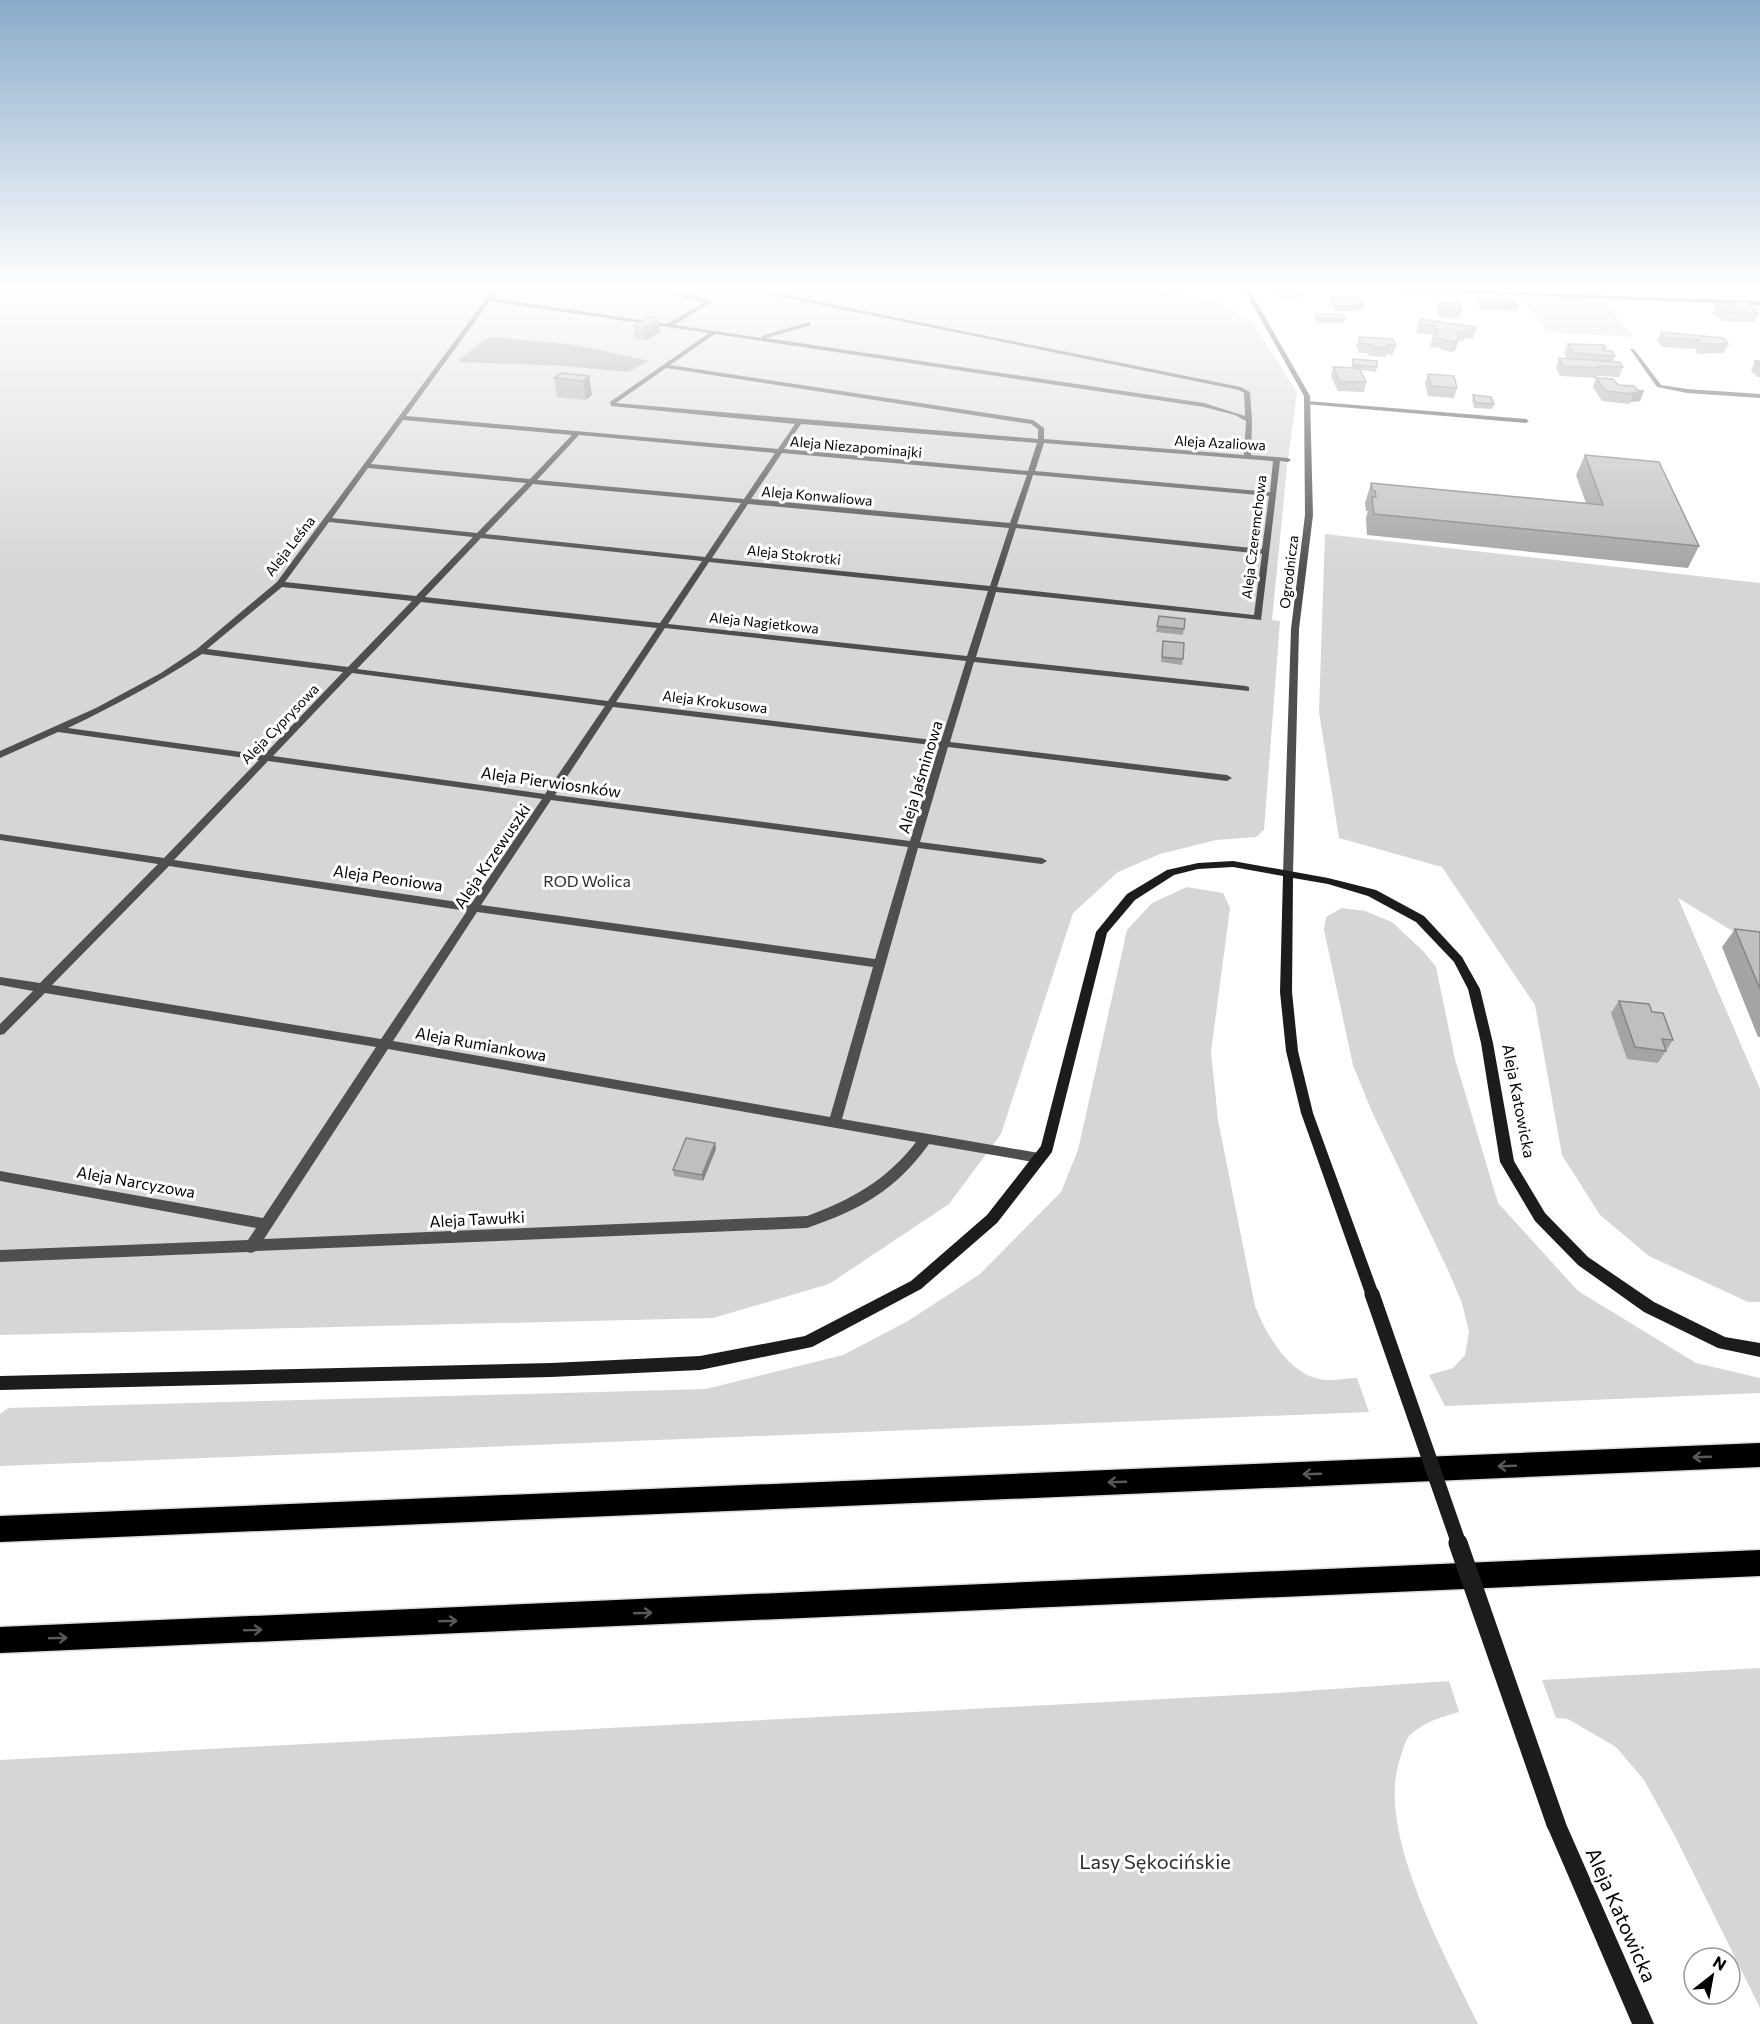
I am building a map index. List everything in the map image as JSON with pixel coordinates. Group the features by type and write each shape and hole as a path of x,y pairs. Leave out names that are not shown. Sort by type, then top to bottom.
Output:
{"highway":[{"path":"0,1529 1760,1455"},
{"path":"0,1640 1760,1563"}],"street":[{"name":"Aleja Leśna","path":"0,755 128,696 201,651 280,584 427,383"},
{"name":"Aleja Azaliowa","path":"639,383 612,403 613,405 1041,442 1288,460"},
{"path":"779,383 1033,422 1041,428 1041,442"},
{"path":"1068,383 1174,399 1222,409 1249,420"},
{"path":"1212,383 1247,392 1249,420 1247,457"},
{"name":"Ogrodnicza","path":"1288,873 1296,629 1309,515 1307,396 1300,383"},
{"path":"1655,383 1664,388 1760,396"},
{"path":"1307,403 1526,421"},
{"name":"Aleja Niezapominajki","path":"402,418 1273,494"},
{"name":"Aleja Krzewuszki","path":"251,1247 474,908 799,422"},
{"name":"Aleja Cyprysowa","path":"0,1031 166,862 577,434"},
{"name":"Aleja Jaśminowa","path":"835,1122 879,964 1041,442"},
{"name":"Aleja Czeremchowa","path":"1258,618 1277,459"},
{"name":"Aleja Konwaliowa","path":"366,466 1014,526 1266,552"},
{"name":"Aleja Stokrotki","path":"327,520 994,588 1258,618"},
{"name":"Aleja Nagietkowa","path":"280,584 1246,689"},
{"name":"Aleja Krokusowa","path":"201,651 610,704 1227,778"},
{"name":"Aleja Pierwiosnków","path":"57,729 549,797 1042,861"},
{"name":"Aleja Peoniowa","path":"0,837 474,908 879,964"},
{"name":"Aleja Katowicka","path":"0,1383 550,1370 700,1364 807,1342 916,1285 992,1219 1047,1148 1102,932 1131,897 1171,872 1198,866 1233,864 1288,873 1372,893 1420,919 1458,960 1474,989 1485,1032 1507,1162 1539,1217 1583,1261 1649,1307 1723,1343 1760,1350"},
{"name":"Aleja Katowicka","path":"1288,873 1286,992 1292,1051 1307,1113 1556,1824 1643,2024"},
{"name":"Aleja Rumiankowa","path":"0,981 384,1044 1039,1158"},
{"name":"Aleja Tawułki","path":"0,1256 807,1222 848,1208 884,1186 912,1158 926,1138"},
{"name":"Aleja Narcyzowa","path":"0,1176 266,1224"}],"green space":[{"name":"ROD Wolica","path":"0,383 1292,383 1297,392 1272,620 1280,621 1264,830 1256,837 1216,840 1160,854 1118,872 1073,913 1001,1134 949,1204 829,1284 713,1318 0,1335"},
{"path":"1325,534 1760,583 1760,943 1749,941 1678,898 1760,1089 1760,1302 1748,1302 1649,1256 1600,1215 1562,1155 1535,1005 1442,867 1339,838 1319,712"},
{"path":"1187,887 1223,893 1230,908 1211,1052 1218,1120 1255,1306 1271,1339 1297,1369 1323,1380 1357,1378 1369,1412 0,1466 0,1414 8,1408 706,1389 843,1355 908,1321 980,1274 1061,1192 1078,1150 1127,930 1152,903"},
{"path":"1342,908 1365,911 1392,922 1424,952 1436,967 1455,1059 1498,1203 1578,1291 1696,1363 1760,1378 1760,1393 1445,1406 1429,1375 1453,1368 1465,1355 1469,1332 1462,1303 1448,1270 1372,1112 1353,1065 1324,930 1326,917"},
{"path":"1760,1668 1760,2008 1742,1972 1742,1946 1729,1946 1676,1838 1644,1780 1616,1747 1568,1719 1556,1718 1542,1680"},
{"name":"Lasy Sękocińskie","path":"1449,1681 1459,1712 1427,1723 1415,1730 1407,1740 1395,1786 1397,1819 1417,1892 1432,1929 1478,2024 0,2024 0,1760 1276,1693"}],"building":[{"path":"1430,383 1456,383 1457,388 1431,386"},
{"path":"1600,383 1634,386 1637,390 1644,391 1633,394 1606,391"},
{"path":"1473,395 1491,397 1494,404 1476,403"},
{"path":"1585,455 1659,462 1699,546 1374,514 1372,497 1376,497 1371,483 1603,505"},
{"path":"1159,616 1185,619 1184,629 1157,626"},
{"path":"1163,641 1184,643 1183,659 1162,657"},
{"path":"1735,929 1760,932 1760,989"},
{"path":"1619,1001 1649,1004 1652,1012 1663,1013 1673,1040 1662,1039 1666,1051 1635,1047"},
{"path":"686,1138 715,1143 702,1175 673,1170"}]}
